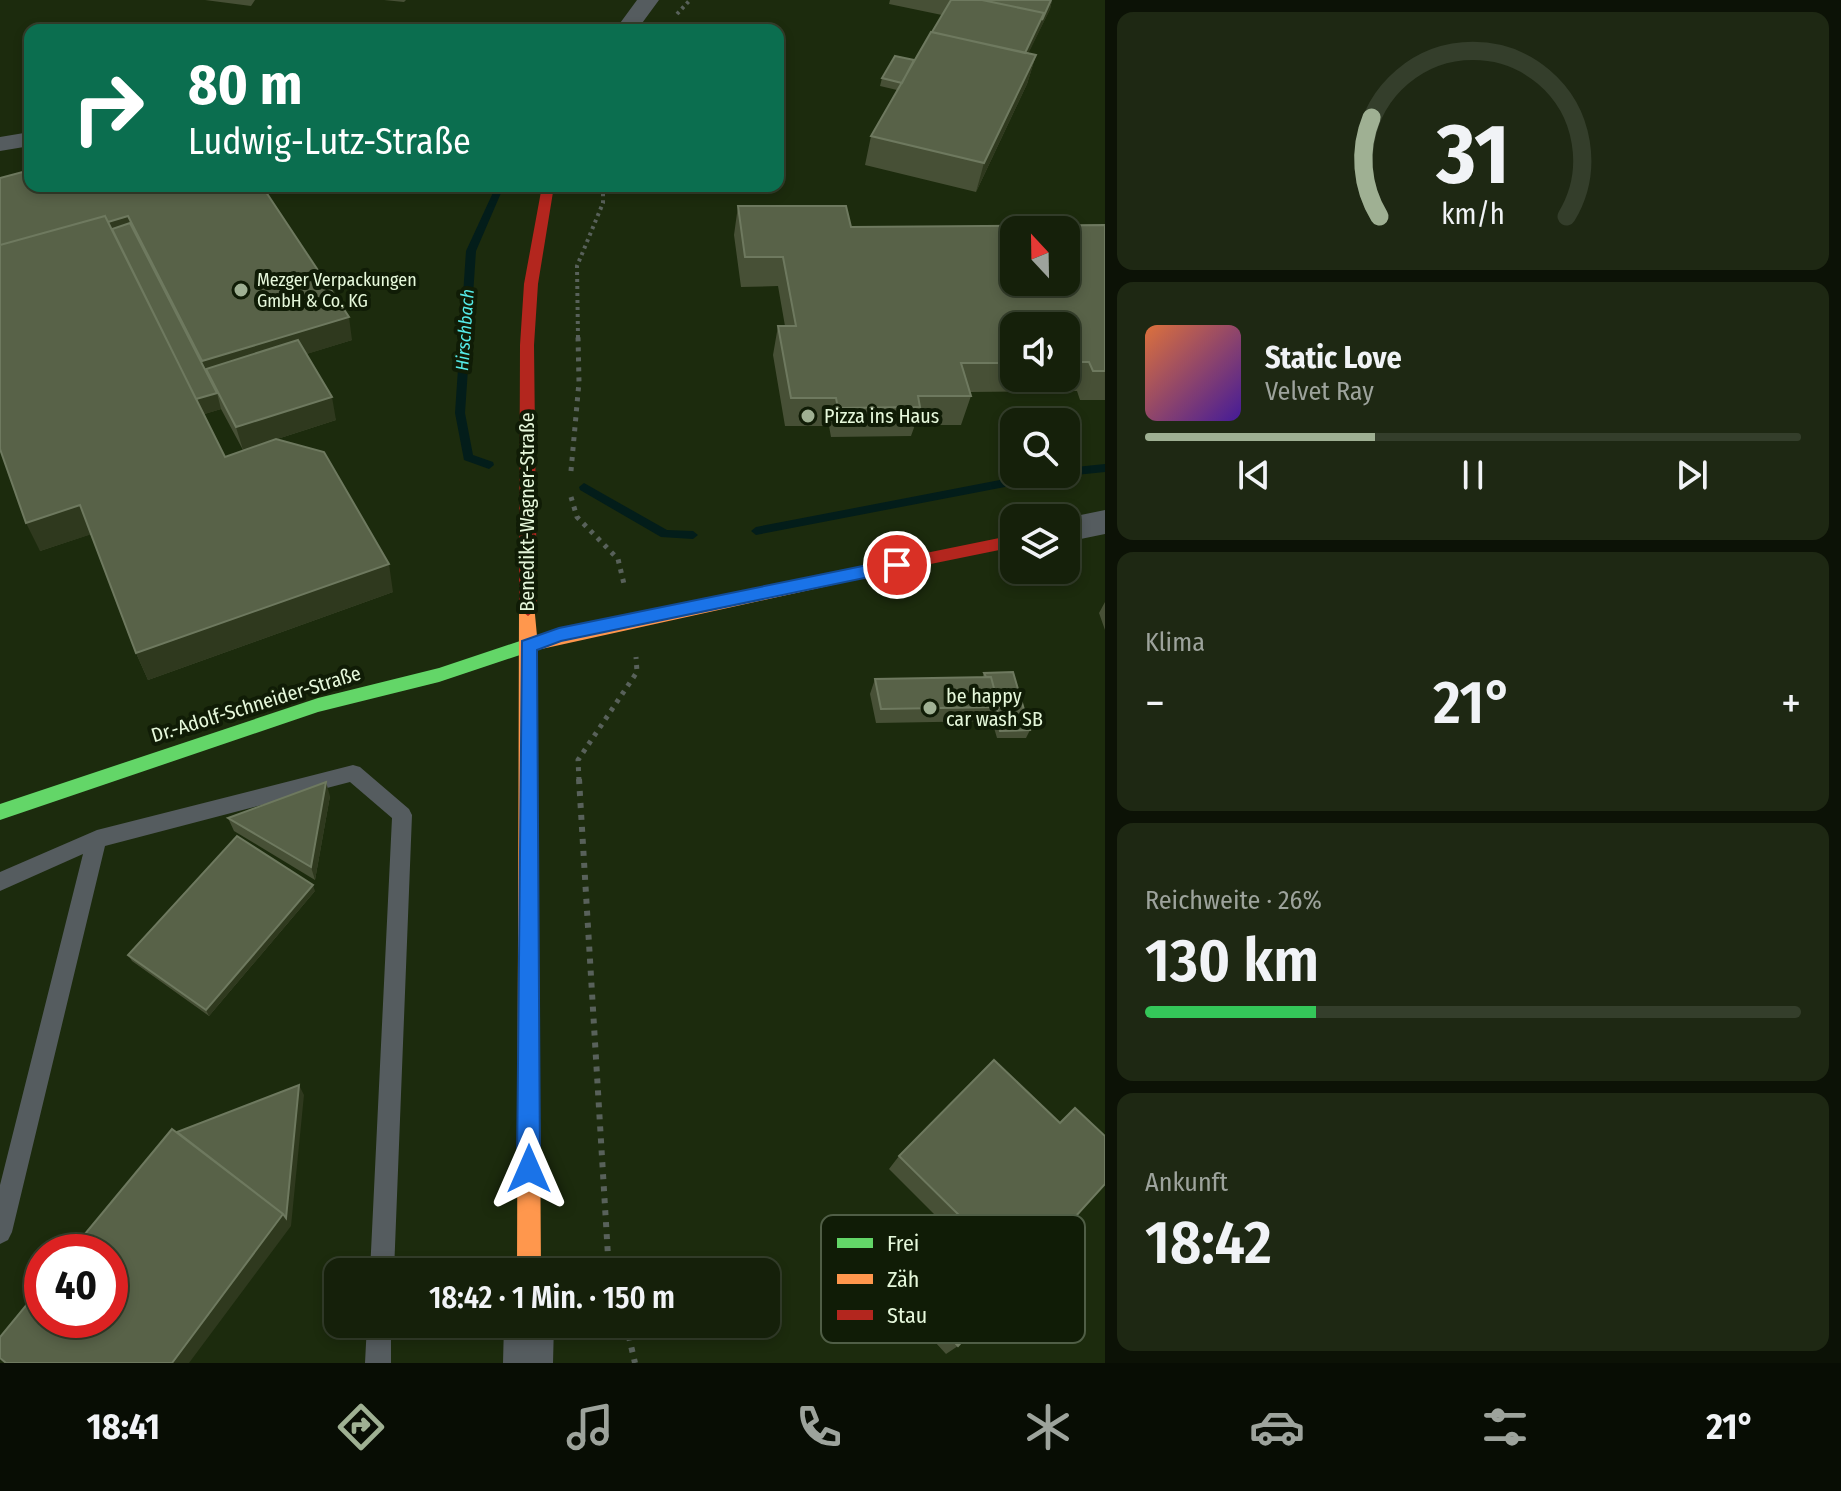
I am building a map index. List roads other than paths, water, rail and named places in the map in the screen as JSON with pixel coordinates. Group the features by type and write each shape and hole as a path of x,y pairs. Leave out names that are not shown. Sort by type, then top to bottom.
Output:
{"street":[{"path":"630,24 648,0"},
{"path":"0,144 24,140"},
{"name":"Benedikt-Wagner-Straße","path":"529,1258 527,345 531,284 547,192"},
{"path":"1080,527 1105,522"},
{"name":"Dr.-Adolf-Schneider-Straße","path":"0,812 318,705 439,675 559,635 1000,544"},
{"path":"528,1363 529,1338"}],"lane":[{"path":"0,882 97,839 353,773 402,815 383,1258"},
{"path":"0,1232 97,839"},
{"path":"378,1363 379,1338"}],"waterway":[{"name":"Hirschbach","path":"489,465 468,457 460,413 471,251 497,192"},
{"name":"Hirschbach","path":"1080,471 1105,468"},
{"name":"Hirschbach","path":"756,531 1000,484"},
{"name":"Hirschbach","path":"584,487 665,534 693,535"}],"place":[{"name":"Mezger Verpackungen GmbH & Co. KG","path":"241,290"},
{"name":"Pizza ins Haus","path":"808,416"},
{"name":"be happy car wash SB","path":"930,708"}]}
